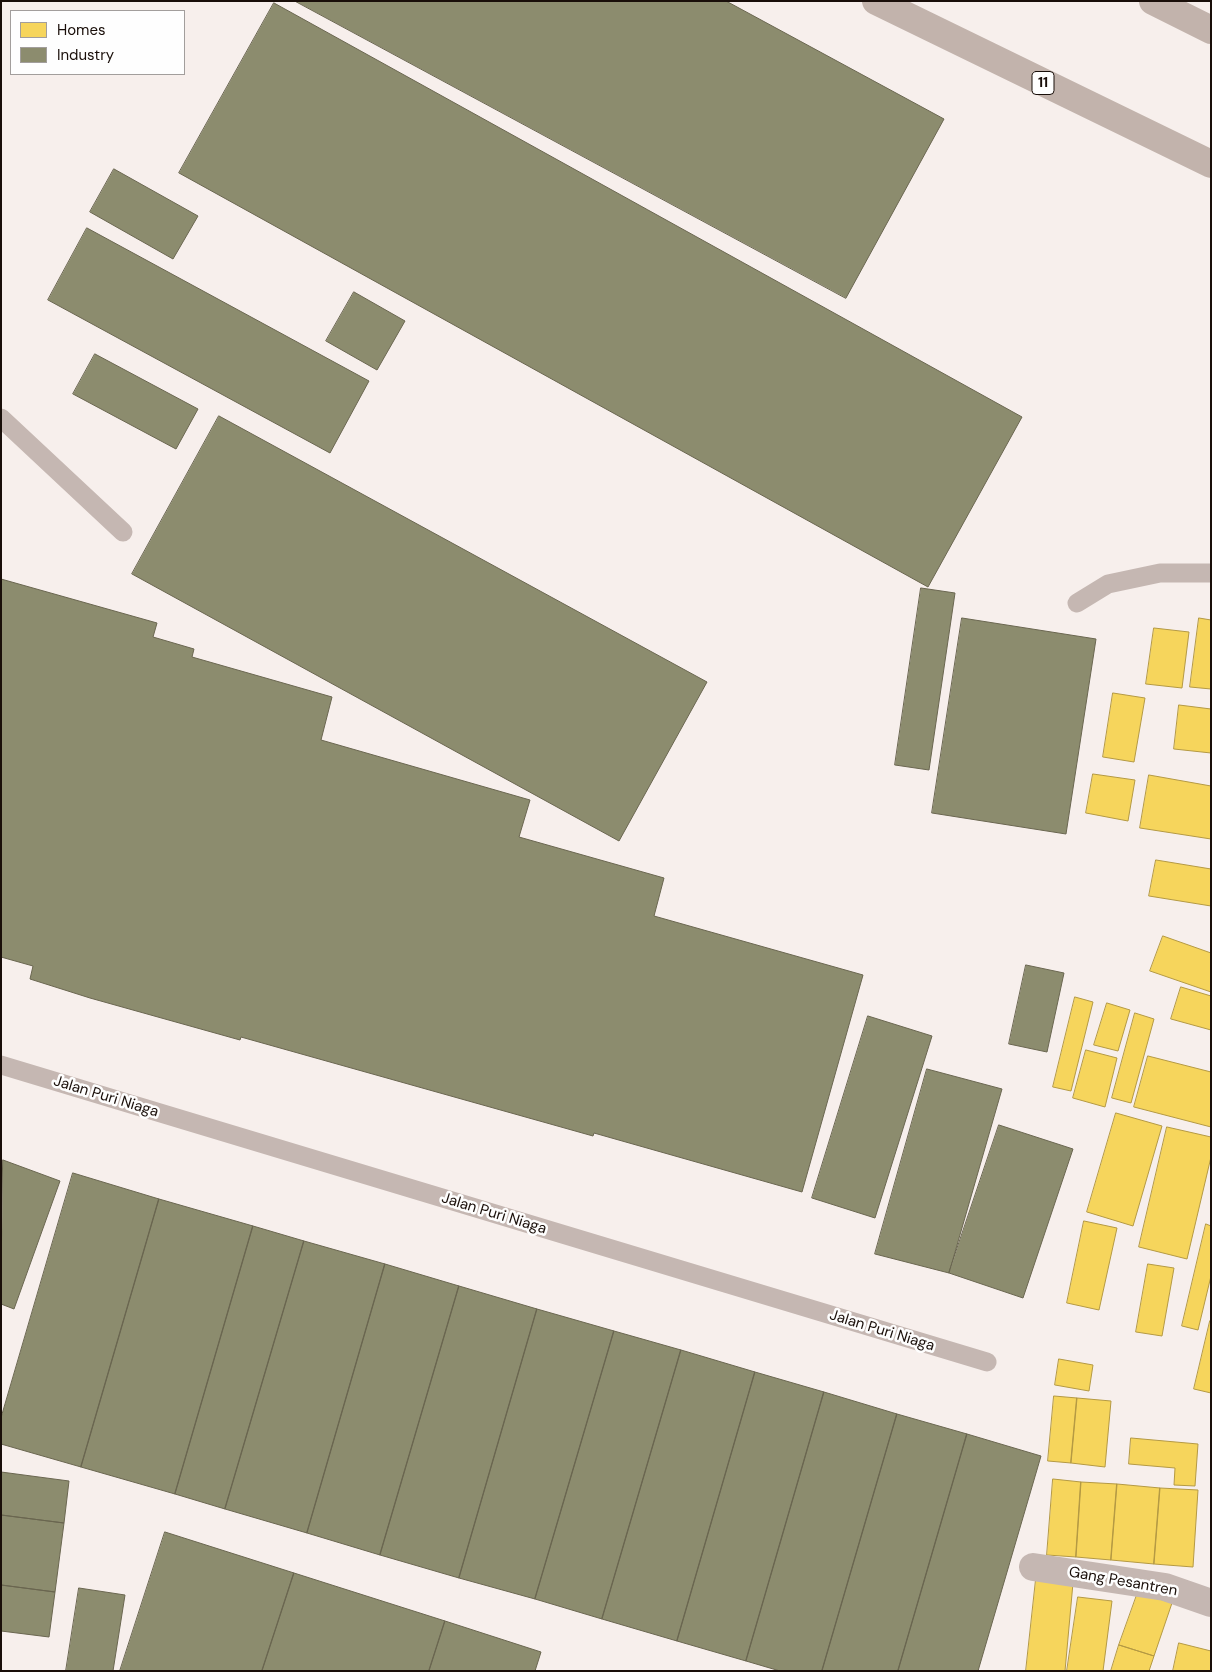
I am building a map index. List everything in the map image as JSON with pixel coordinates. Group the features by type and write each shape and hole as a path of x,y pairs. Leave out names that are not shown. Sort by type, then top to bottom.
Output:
{"highway":[{"name":"11","path":"876,1 1211,164"},
{"path":"1153,1 1211,30"}],"street":[{"name":"Gang Pesantren","path":"1033,1567 1165,1587 1211,1603"}],"lane":[{"path":"1,418 123,532"},
{"path":"1077,603 1108,584 1160,573 1211,573"},
{"name":"Jalan Puri Niaga","path":"1,1065 986,1362"}],"building: Homes":[{"path":"1199,618 1211,620 1211,689 1190,687"},
{"path":"1154,628 1189,632 1182,688 1146,684"},
{"path":"1113,693 1145,698 1134,762 1103,757"},
{"path":"1179,705 1211,709 1211,753 1174,749"},
{"path":"1093,774 1135,780 1128,821 1086,813"},
{"path":"1149,775 1211,786 1211,839 1140,828"},
{"path":"1156,860 1211,869 1211,906 1149,896"},
{"path":"1163,936 1211,953 1211,992 1150,971"},
{"path":"1181,987 1211,996 1211,1030 1171,1019"},
{"path":"1075,997 1093,1002 1071,1091 1053,1087"},
{"path":"1107,1003 1130,1010 1118,1051 1094,1045"},
{"path":"1135,1013 1154,1019 1131,1103 1112,1098"},
{"path":"1086,1050 1117,1058 1105,1107 1073,1098"},
{"path":"1148,1056 1211,1072 1211,1127 1134,1107"},
{"path":"1116,1113 1162,1126 1133,1226 1087,1212"},
{"path":"1167,1127 1211,1137 1211,1157 1187,1259 1139,1247"},
{"path":"1084,1221 1117,1228 1099,1310 1067,1303"},
{"path":"1206,1224 1211,1226 1211,1276 1198,1330 1182,1326"},
{"path":"1148,1264 1174,1268 1162,1336 1136,1332"},
{"path":"1211,1322 1211,1393 1194,1389"},
{"path":"1059,1359 1093,1365 1089,1391 1055,1385"},
{"path":"1054,1396 1077,1398 1071,1463 1048,1461"},
{"path":"1077,1398 1111,1401 1105,1467 1071,1463"},
{"path":"1131,1438 1198,1444 1195,1486 1174,1485 1175,1468 1129,1464"},
{"path":"1053,1479 1081,1482 1076,1557 1047,1555"},
{"path":"1081,1482 1117,1484 1111,1560 1076,1557"},
{"path":"1117,1484 1160,1488 1154,1564 1111,1560"},
{"path":"1160,1488 1198,1490 1193,1567 1154,1564"},
{"path":"1036,1579 1073,1583 1065,1671 1026,1671"},
{"path":"1138,1592 1172,1603 1154,1656 1119,1645"},
{"path":"1078,1597 1112,1601 1103,1671 1067,1671"},
{"path":"1179,1643 1211,1651 1211,1671 1173,1671"},
{"path":"1119,1645 1154,1656 1149,1671 1111,1671"}],"building: Industry":[{"path":"295,1 726,1 944,119 846,298"},
{"path":"274,3 1022,417 928,587 179,173"},
{"path":"114,169 198,216 173,259 90,212"},
{"path":"87,228 369,381 330,453 48,300"},
{"path":"354,292 405,321 377,370 326,341"},
{"path":"95,354 198,409 176,449 73,394"},
{"path":"219,416 707,682 619,841 132,574"},
{"path":"1,579 157,623 153,637 194,649 192,657 332,697 321,740 530,800 519,837 664,878 654,916 863,975 802,1192 594,1133 593,1136 241,1037 240,1040 90,998 30,979 33,966 1,957"},
{"path":"921,588 955,593 929,770 895,765"},
{"path":"962,618 1096,639 1066,834 932,813"},
{"path":"1026,965 1064,973 1047,1052 1009,1044"},
{"path":"868,1016 932,1036 875,1218 812,1198"},
{"path":"927,1069 1002,1089 949,1273 875,1254"},
{"path":"999,1125 1073,1149 1023,1298 949,1273"},
{"path":"3,1160 60,1181 14,1309 1,1304"},
{"path":"73,1173 159,1199 81,1467 1,1444 1,1418"},
{"path":"159,1199 253,1226 175,1494 81,1467"},
{"path":"253,1226 304,1241 225,1509 175,1494"},
{"path":"304,1241 385,1264 307,1533 225,1509"},
{"path":"385,1264 459,1286 380,1555 307,1533"},
{"path":"459,1286 537,1309 459,1578 380,1555"},
{"path":"537,1309 614,1331 535,1599 459,1578"},
{"path":"614,1331 681,1350 602,1619 535,1599"},
{"path":"681,1350 755,1372 677,1641 602,1619"},
{"path":"755,1372 824,1392 746,1661 677,1641"},
{"path":"824,1392 897,1414 822,1671 780,1671 746,1661"},
{"path":"897,1414 967,1434 898,1671 822,1671"},
{"path":"967,1434 1041,1456 978,1671 898,1671"},
{"path":"1,1472 69,1481 64,1523 1,1515"},
{"path":"1,1515 64,1523 55,1592 1,1585"},
{"path":"165,1532 294,1573 262,1671 120,1671"},
{"path":"294,1573 445,1621 429,1671 262,1671"},
{"path":"1,1585 55,1592 49,1637 1,1631"},
{"path":"79,1588 125,1595 113,1671 66,1671"},
{"path":"445,1621 541,1652 535,1671 429,1671"}]}
